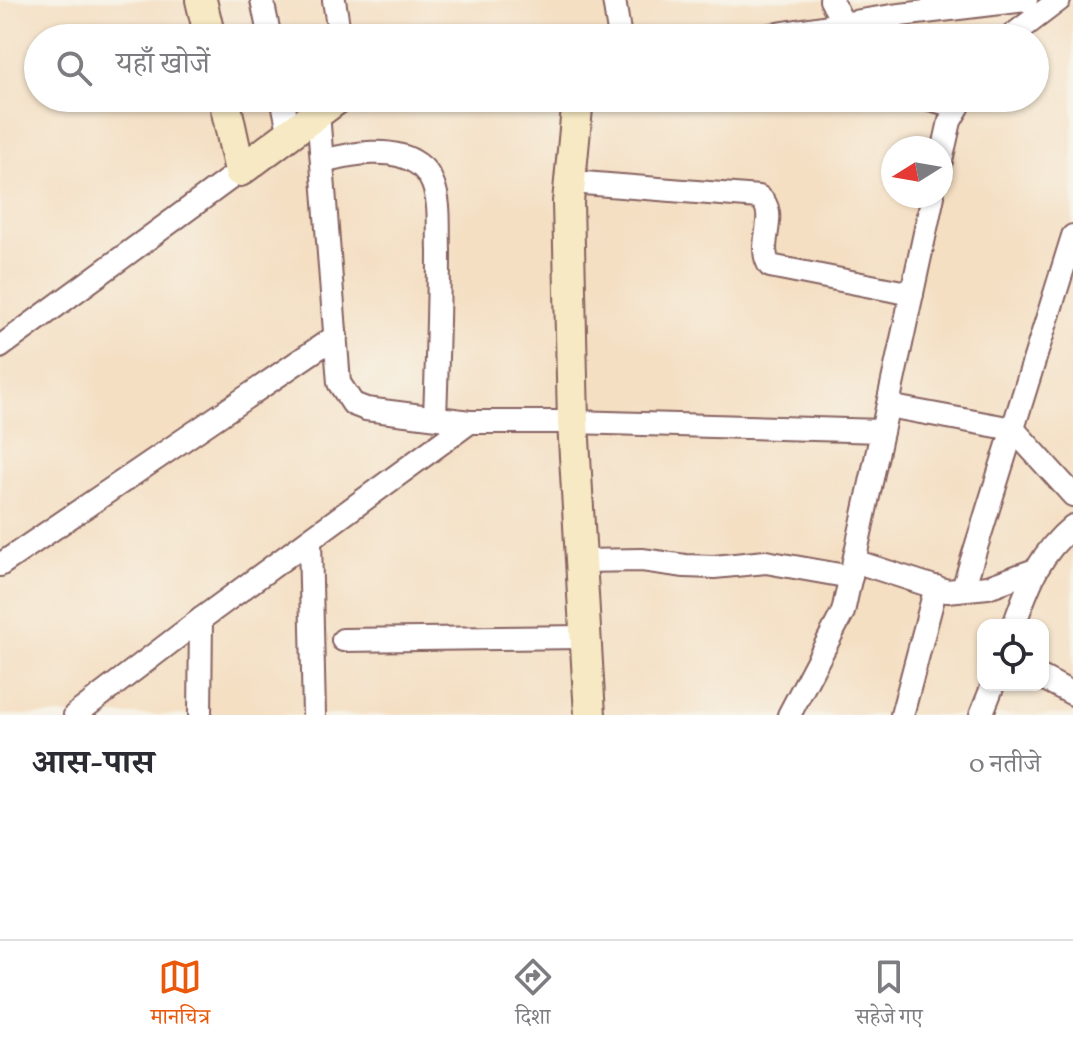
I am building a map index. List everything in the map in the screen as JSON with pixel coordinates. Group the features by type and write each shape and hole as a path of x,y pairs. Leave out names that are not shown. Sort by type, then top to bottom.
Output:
{"main road":[{"path":"201,0 207,24"},
{"path":"227,112 240,171 319,112"},
{"path":"577,112 568,202 573,422 590,715"}],"street":[{"path":"262,0 267,24"},
{"path":"334,0 338,24"},
{"path":"614,0 618,24"},
{"path":"831,0 840,24"},
{"path":"855,24 891,8 1026,0"},
{"path":"1027,24 1059,0"},
{"path":"1067,0 1073,1"},
{"path":"285,112 290,135"},
{"path":"327,112 322,161 339,383 353,404 366,409 470,422 882,431"},
{"path":"947,136 955,112"},
{"path":"322,161 355,153 399,156 416,162 427,172 434,185 438,206 439,277 435,417"},
{"path":"0,347 240,171"},
{"path":"571,182 759,197 767,204 769,211 764,250 770,266 912,294"},
{"path":"789,715 843,612 930,208"},
{"path":"963,589 1073,236"},
{"path":"0,565 336,336"},
{"path":"888,406 1013,429 1073,495"},
{"path":"75,715 470,422"},
{"path":"1016,619 1035,570 1062,535 1073,526"},
{"path":"310,540 314,715"},
{"path":"581,561 642,560 714,567 766,562 852,569 947,591 988,587 1035,570"},
{"path":"902,715 936,587"},
{"path":"200,715 201,619"},
{"path":"343,640 584,637"},
{"path":"1049,681 1073,694"},
{"path":"981,715 991,691"}]}
